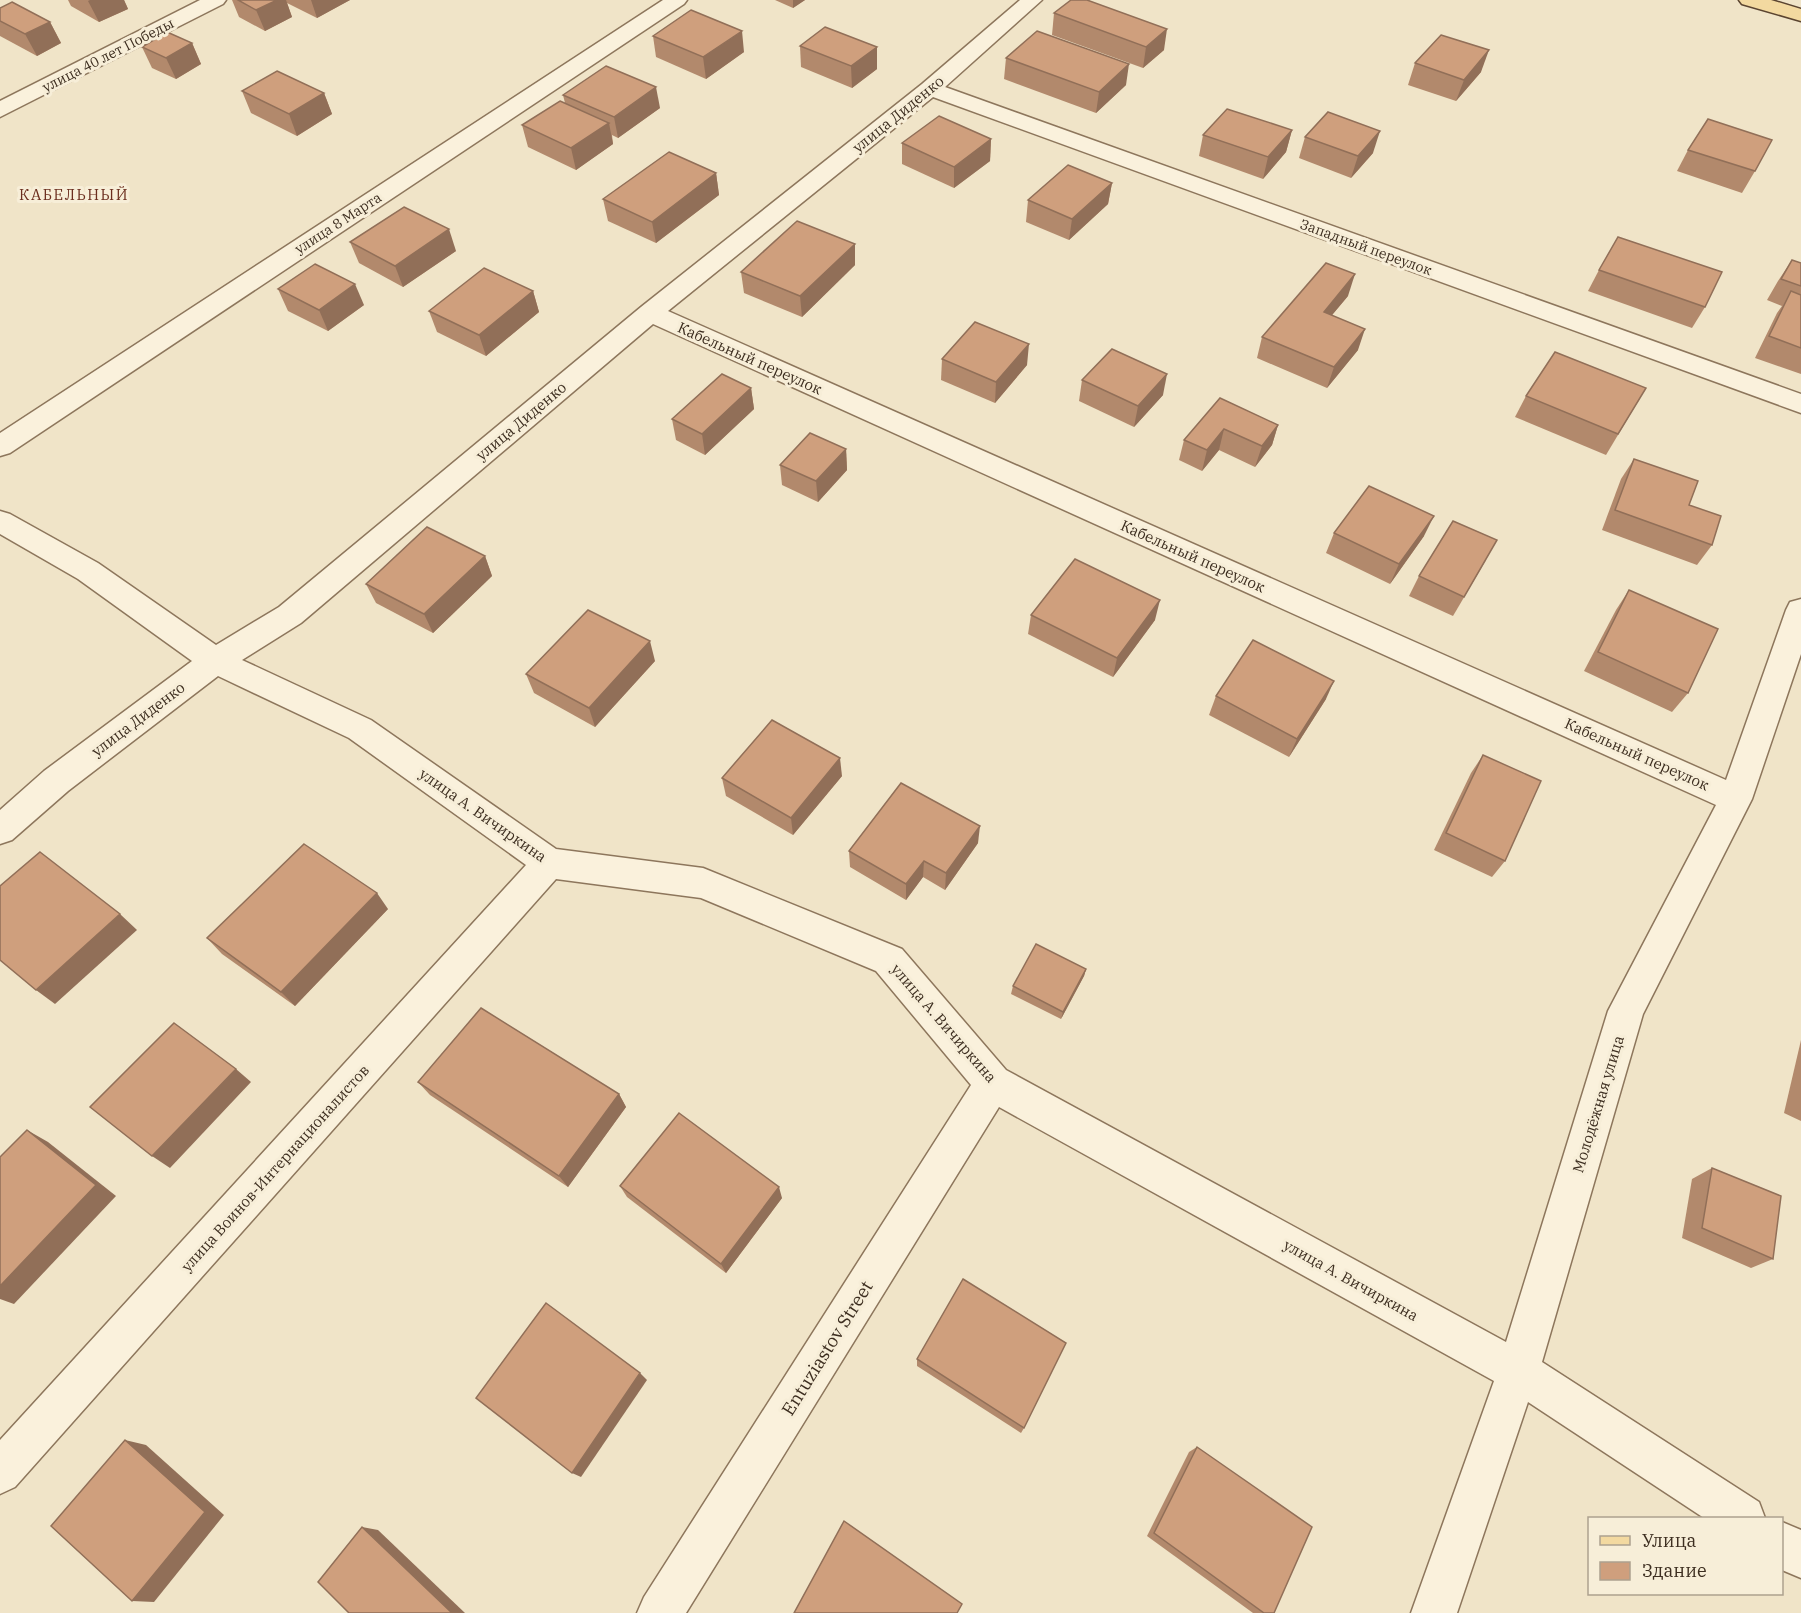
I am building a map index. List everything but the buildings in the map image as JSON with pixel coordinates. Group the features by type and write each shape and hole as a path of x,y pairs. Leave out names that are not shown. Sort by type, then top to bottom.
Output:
{"main road":[{"path":"1749,0 1801,15"}],"street":[{"name":"улица 40 лет Победы","path":"0,110 216,0"},
{"name":"улица 8 Марта","path":"0,446 677,0"},
{"name":"улица Диденко","path":"0,830 56,781 215,662 290,615 650,313 930,89 1032,0"},
{"name":"Западный переулок","path":"930,89 1801,404"},
{"name":"Кабельный переулок","path":"650,313 1737,799"},
{"name":"улица А. Вичиркина","path":"0,520 88,571 215,662 360,729 549,863 704,883 889,960 993,1083 1518,1371 1741,1517"},
{"name":"Молодёжная улица","path":"1434,1613 1518,1371 1626,1011 1737,799 1801,610"},
{"name":"улица Воинов-Интернационалистов","path":"0,1472 549,863"},
{"name":"Entuziastov Street","path":"660,1613 993,1083"},
{"path":"1783,1545 1801,1556"}],"district":[{"name":"КАБЕЛЬНЫЙ","path":"74,194"}]}
